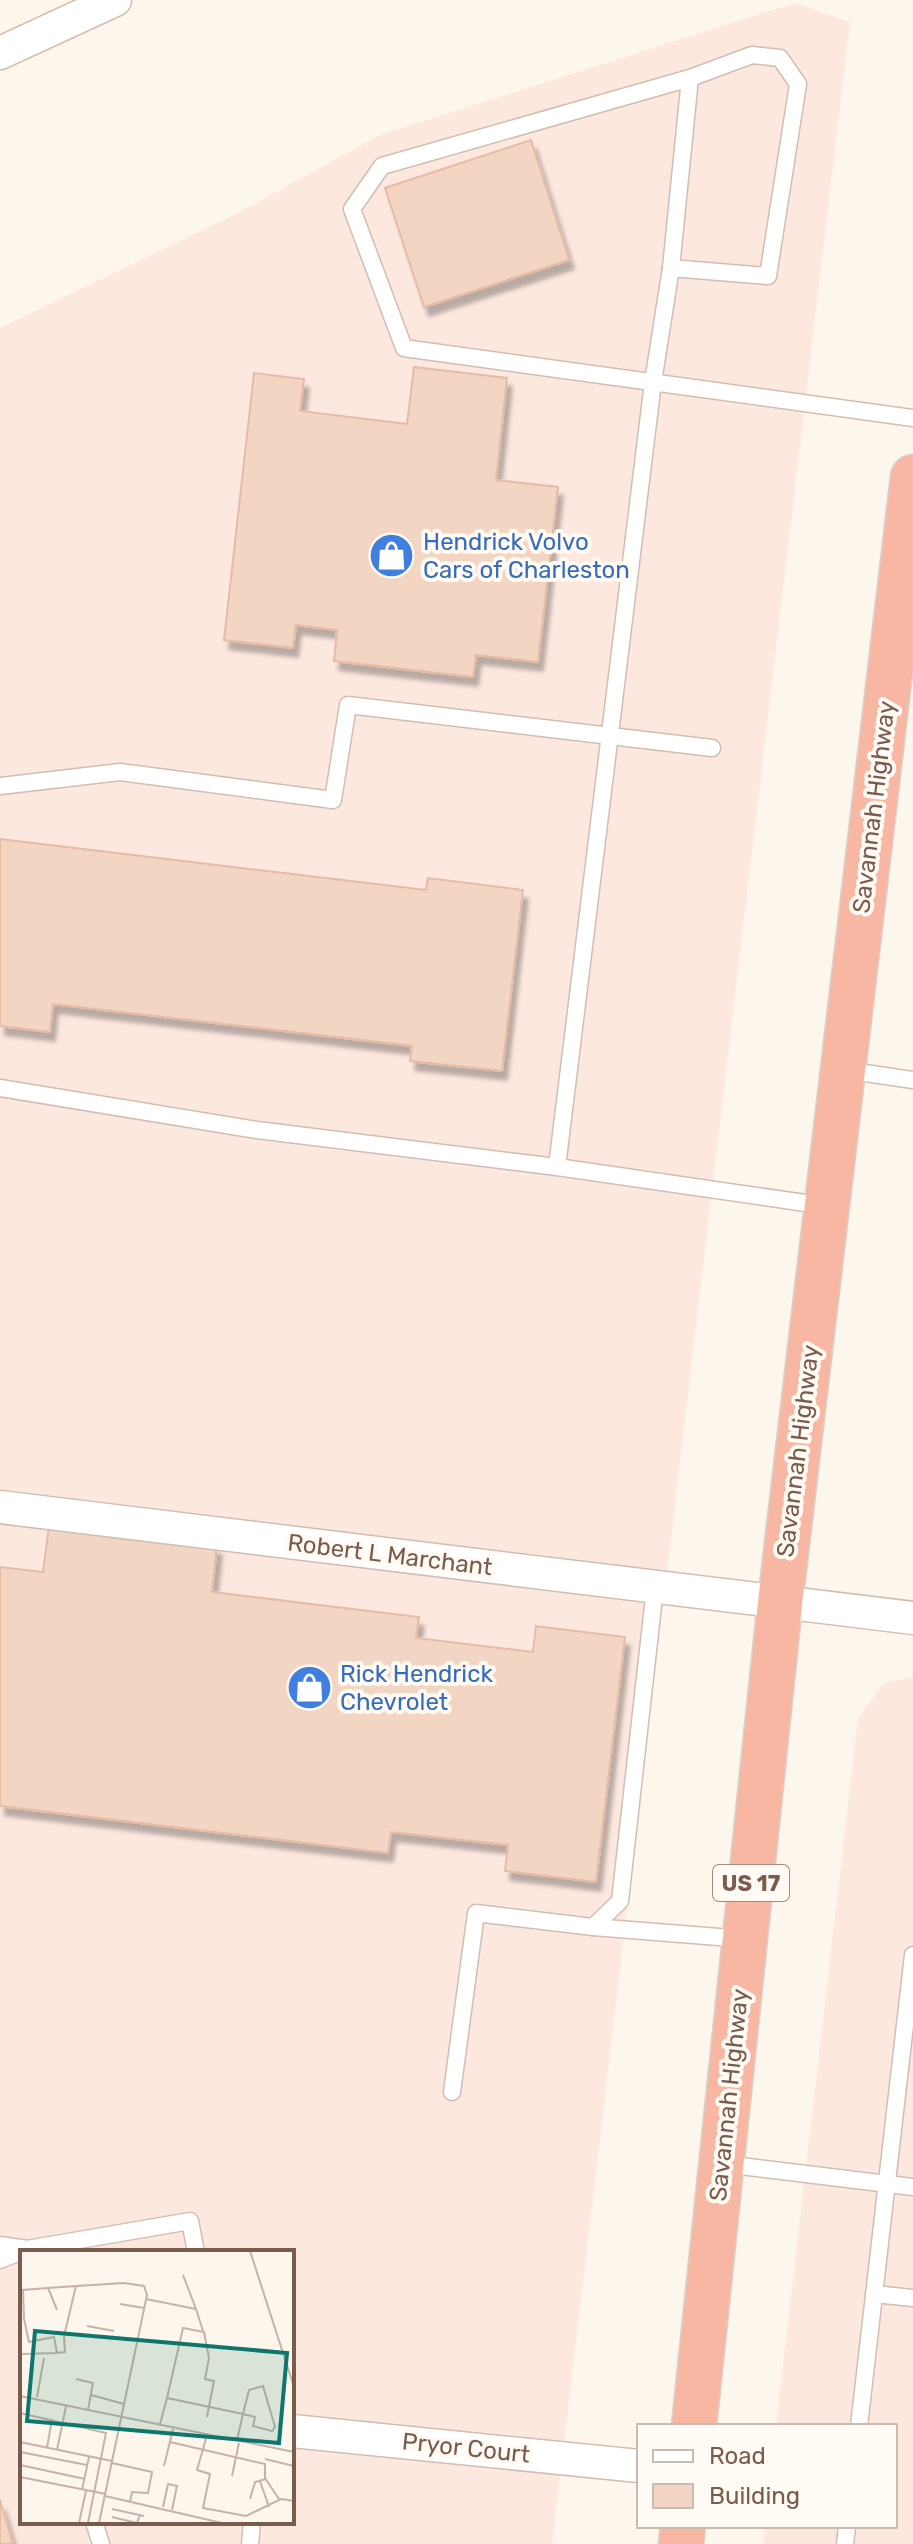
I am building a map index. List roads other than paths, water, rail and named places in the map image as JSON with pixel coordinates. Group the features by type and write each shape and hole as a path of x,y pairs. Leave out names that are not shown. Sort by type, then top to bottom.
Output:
{"highway":[{"name":"Savannah Highway","path":"694,2424 780,1603 843,1070 891,724 913,477"}],"street":[{"path":"0,53 115,0"},
{"name":"Robert L Marchant","path":"0,1507 913,1618"},
{"name":"Pryor Court","path":"294,2431 637,2466"}],"lane":[{"path":"671,268 768,276 798,84 780,58 752,55 690,78 382,166 352,209 404,348 913,418"},
{"path":"557,1167 653,382 671,268 690,78"},
{"path":"0,786 120,772 333,800 348,705 712,748"},
{"path":"843,1070 913,1080"},
{"path":"0,1088 257,1130 557,1167 827,1206"},
{"path":"593,1927 620,1901 655,1588"},
{"path":"452,2092 476,1913 593,1927 745,1939"},
{"path":"859,2424 913,1955"},
{"path":"722,2164 913,2187"},
{"path":"0,2245 27,2249 190,2221 196,2250"},
{"path":"0,2260 20,2252"},
{"path":"874,2294 913,2298"},
{"path":"95,2524 101,2544"},
{"path":"250,2544 252,2524"}],"place":[{"name":"Hendrick Volvo Cars of Charleston","path":"392,556"},
{"name":"Rick Hendrick Chevrolet","path":"309,1688"}]}
